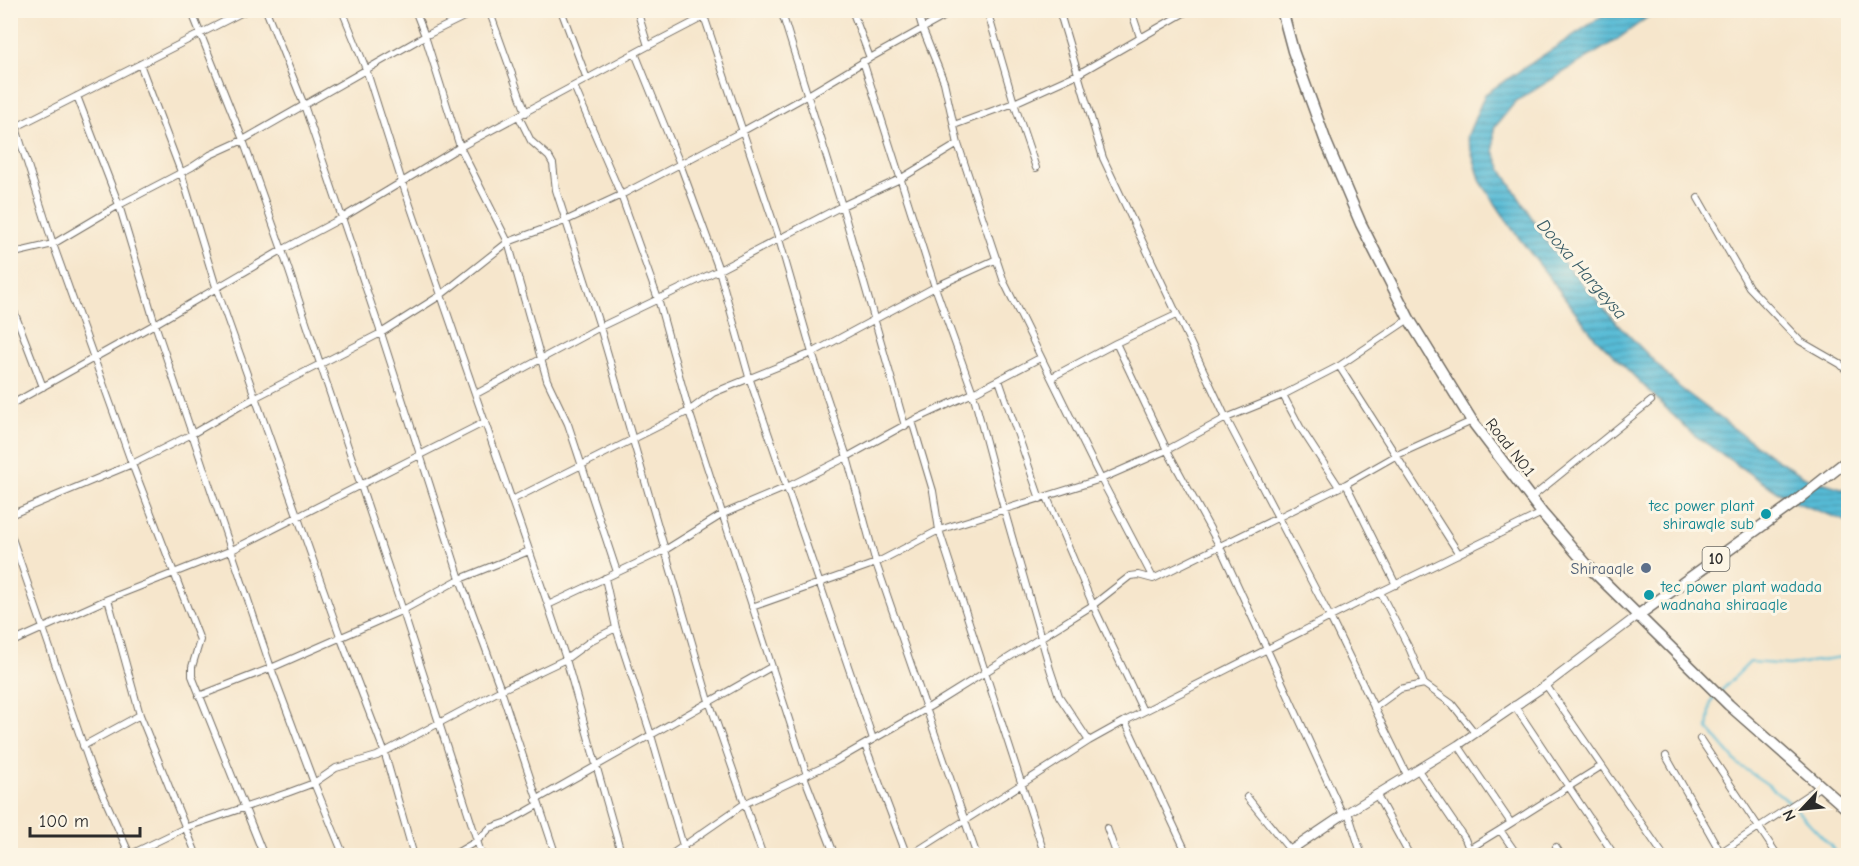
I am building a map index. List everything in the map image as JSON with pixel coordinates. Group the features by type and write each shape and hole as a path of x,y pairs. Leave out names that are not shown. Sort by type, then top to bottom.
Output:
{"highway":[{"name":"Road NO.1","path":"1282,10 1293,51 1326,142 1361,224 1409,319 1472,421 1542,513 1588,566 1729,705 1848,810"},
{"name":"10","path":"1637,616 1795,502 1848,460"}],"street":[{"path":"191,10 243,140 282,250 403,610 482,855"},
{"path":"247,10 18,126 17,132 53,244 132,464 200,640 192,667 192,676 264,855"},
{"path":"266,10 304,105 381,333 460,579 501,690 556,855"},
{"path":"342,10 366,69 402,182 548,604 622,855"},
{"path":"415,10 460,147 508,242 547,380 568,424 617,572"},
{"path":"10,254 53,244 118,205 210,155 243,140 425,36 478,10"},
{"path":"489,10 526,113"},
{"path":"561,10 587,79"},
{"path":"637,10 648,45"},
{"path":"702,10 779,239 812,353 847,458 876,563 977,855"},
{"path":"10,405 342,218 460,147 717,10"},
{"path":"781,10 842,206 905,426"},
{"path":"852,10 900,179 973,393 1004,509 1059,696 1089,741"},
{"path":"918,10 922,30 944,82 958,144 1004,282 1101,479 1154,579"},
{"path":"10,515 132,464 192,434 256,397 381,333 441,295 508,242 565,221 621,195 743,132 956,10"},
{"path":"987,10 1036,168"},
{"path":"1059,10 1103,158 1226,418 1330,617 1407,775"},
{"path":"1131,10 1140,37"},
{"path":"954,125 1014,103 1078,74 1189,10"},
{"path":"635,53 680,164 718,270 749,377 873,739"},
{"path":"140,64 182,172 216,287 340,636 384,751 414,855"},
{"path":"574,86 621,195 658,299 689,411 806,776 835,855"},
{"path":"77,96 118,205 155,324 271,668 344,855"},
{"path":"519,117 531,141 549,157 553,164 556,190 565,221 600,327 709,701 764,855"},
{"path":"476,394 600,327 900,179 958,144"},
{"path":"1698,198 1749,287 1800,341 1840,364 1848,372"},
{"path":"513,500 689,411 713,393 812,353 935,287 997,260"},
{"path":"10,301 43,387"},
{"path":"1052,377 1176,315"},
{"path":"752,607 876,563 939,530 1101,479 1167,450 1226,418 1283,395 1339,366 1409,319"},
{"path":"1116,343 1167,450 1220,547 1266,651 1345,813 1362,855"},
{"path":"548,604 665,550 723,514 847,458 912,421 973,393 1040,358"},
{"path":"1339,366 1459,554"},
{"path":"999,380 1043,498 1143,711"},
{"path":"1283,395 1300,427 1342,485 1396,585"},
{"path":"1531,498 1652,401"},
{"path":"912,421 933,491 939,530 1045,855"},
{"path":"669,855 744,804 806,776 926,709 1093,605 1130,576 1138,574 1154,579 1397,455 1472,421"},
{"path":"10,643 108,599 231,550 485,422"},
{"path":"865,745 908,855 1089,741 1143,711 1542,513"},
{"path":"10,532 95,780 128,854 187,827 314,783 336,768 377,756 438,722 566,659 592,640 616,628"},
{"path":"199,696 271,668 403,610 460,579 529,551"},
{"path":"605,578 616,628 651,735 686,855"},
{"path":"1380,592 1410,650 1424,684 1452,704 1475,733"},
{"path":"108,599 140,715 197,855"},
{"path":"1282,855 1345,813 1458,745 1514,705 1546,686 1637,616"},
{"path":"451,855 477,841 490,828 508,822 595,767 771,667"},
{"path":"1374,708 1400,689 1424,684"},
{"path":"1546,686 1600,767 1664,855"},
{"path":"1514,705 1615,855"},
{"path":"83,746 140,715"},
{"path":"1125,721 1188,855"},
{"path":"1700,739 1778,855"},
{"path":"1458,745 1510,823"},
{"path":"1666,756 1719,854 1821,786"},
{"path":"1458,855 1600,767"},
{"path":"1418,770 1469,849"},
{"path":"1376,794 1410,855"},
{"path":"1247,797 1290,850"},
{"path":"1107,828 1117,855"},
{"path":"1500,830 1518,855"},
{"path":"1556,847 1562,855"},
{"path":"1844,855 1848,852"}],"water":[{"path":"1610,11 1656,11 1615,41 1516,101 1494,128 1494,151 1503,172 1548,244 1614,320 1679,387 1764,451 1805,477 1848,490 1848,522 1795,502 1690,432 1594,336 1513,230 1481,182 1467,137 1485,94"}],"waterway":[{"path":"1720,692 1750,662 1790,665 1848,656"},
{"path":"1716,696 1711,702 1708,729 1739,765 1789,802 1831,846 1837,856"}],"place":[{"name":"tec power plant shirawqle sub","path":"1766,514"},
{"name":"Shiraaqle","path":"1646,568"},
{"name":"tec power plant wadada wadnaha shiraaqle","path":"1649,595"}],"water label":[{"name":"Dooxa Hargeysa","path":"1582,269"}]}
